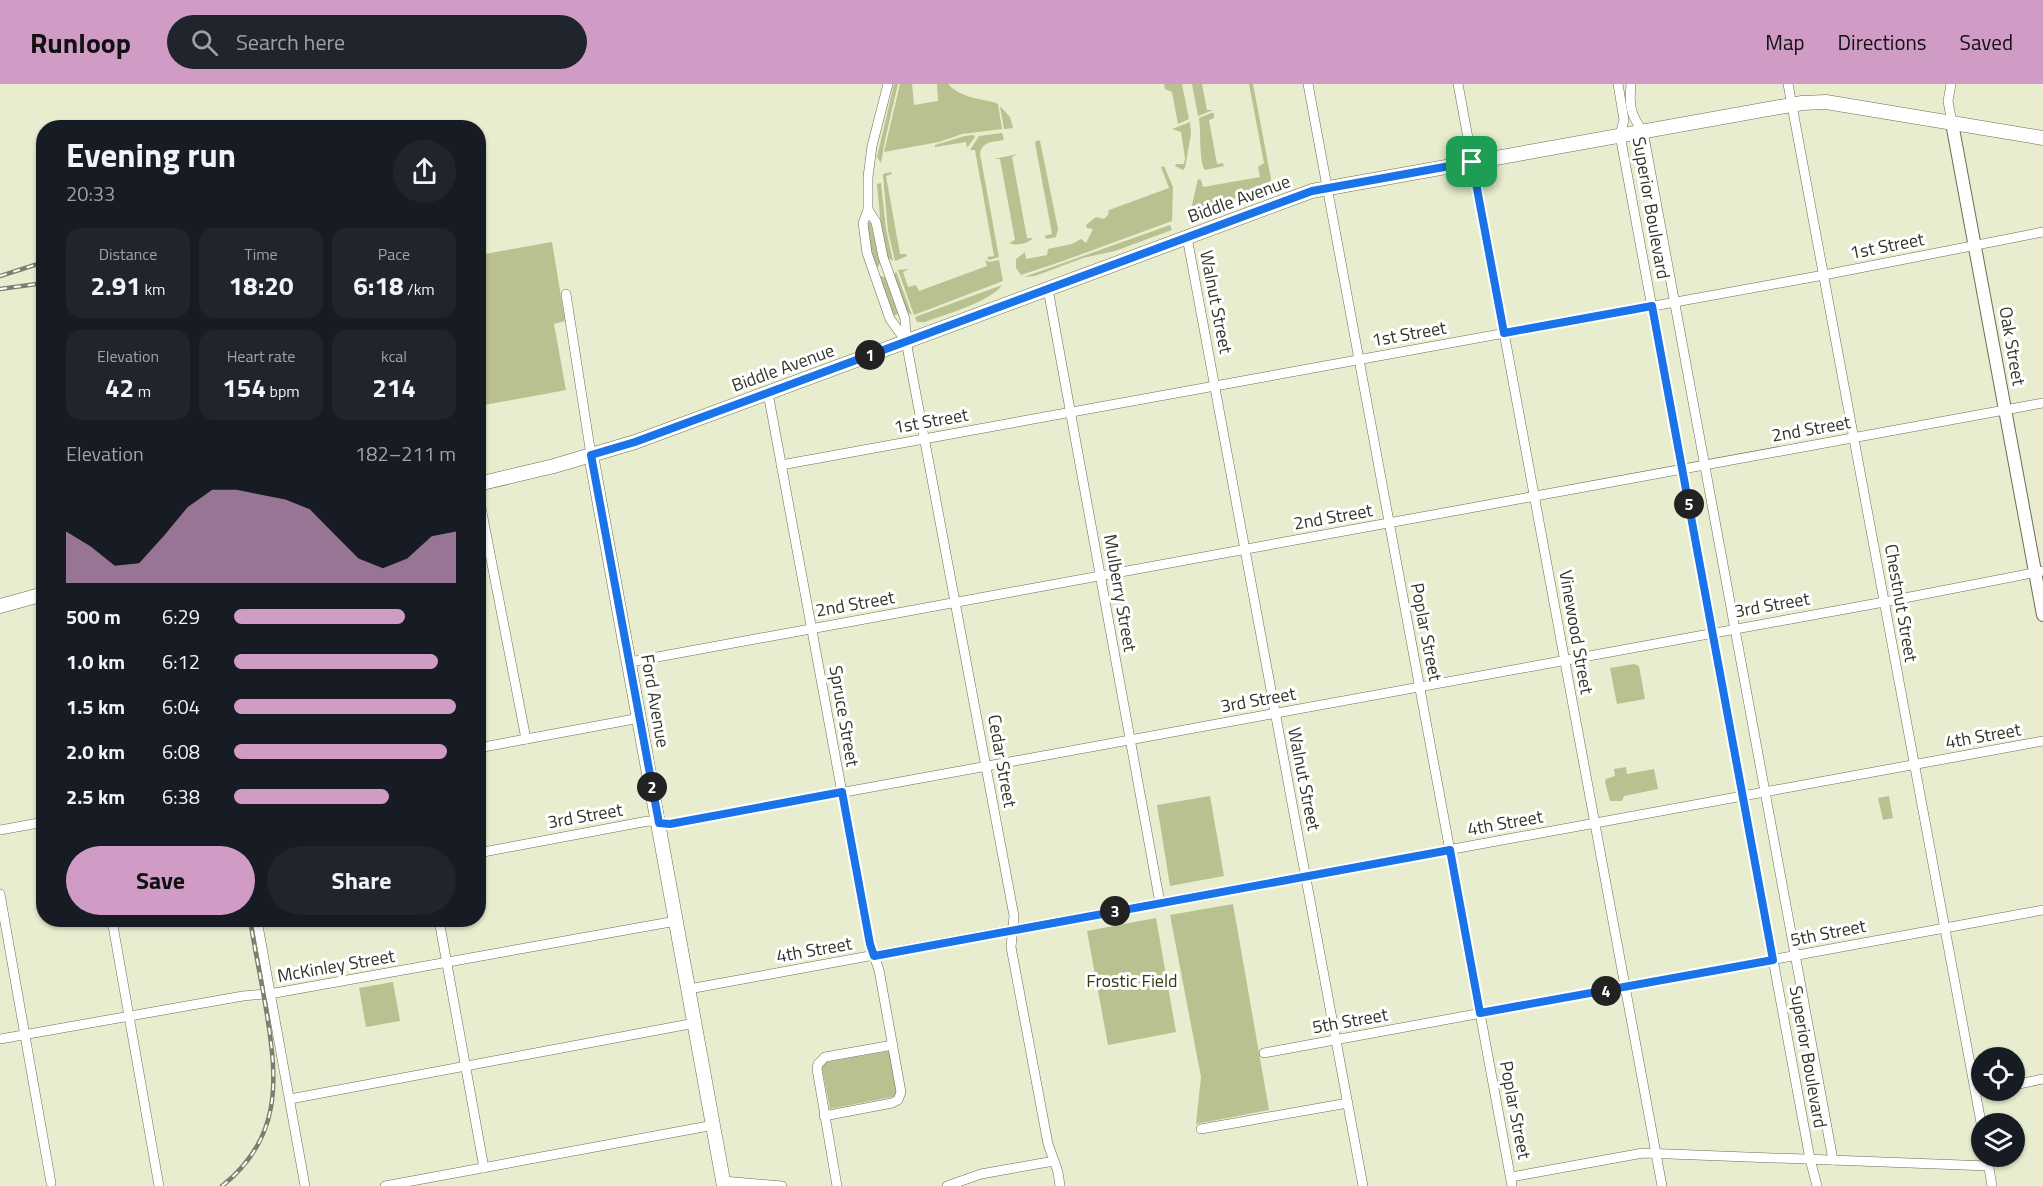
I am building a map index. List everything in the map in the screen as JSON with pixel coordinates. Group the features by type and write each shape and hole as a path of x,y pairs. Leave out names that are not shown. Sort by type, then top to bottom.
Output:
{"main road":[{"name":"Biddle Avenue","path":"486,482 635,442 1312,191 1792,104 1826,102 2043,138"},
{"name":"Ford Avenue","path":"591,455 724,1184"},
{"path":"0,606 36,596"}],"street":[{"path":"888,84 869,163 868,210 863,223 867,254 890,320 906,341"},
{"name":"Poplar Street","path":"1308,84 1512,1182"},
{"name":"Vinewood Street","path":"1458,84 1662,1186"},
{"name":"Superior Boulevard","path":"1618,84 1624,120 1620,135 1810,1159 1817,1186"},
{"name":"Superior Boulevard","path":"1631,84 1629,98 1633,118 1643,131 1833,1160"},
{"name":"Chestnut Street","path":"1788,84 1914,765 1971,1053"},
{"name":"Oak Street","path":"1951,84 1948,101 2039,572 2043,615"},
{"name":"Cedar Street","path":"868,210 876,222 883,257 905,318 906,341 1014,916 1011,947 1048,1144 1060,1186"},
{"name":"1st Street","path":"781,465 1675,302 2043,232"},
{"name":"Walnut Street","path":"1187,237 1363,1186"},
{"name":"Mulberry Street","path":"1048,289 1160,903"},
{"name":"Ford Avenue","path":"566,294 591,455"},
{"name":"Spruce Street","path":"768,393 870,944 879,969 901,1092 898,1100 892,1104 824,1116"},
{"name":"2nd Street","path":"630,662 2043,403"},
{"path":"486,533 526,739"},
{"name":"3rd Street","path":"486,851 648,821 670,824 2039,572"},
{"path":"486,746 640,718"},
{"name":"4th Street","path":"689,989 2043,741"},
{"path":"0,830 36,823"},
{"path":"0,894 51,1183"},
{"name":"5th Street","path":"1264,1053 2043,910"},
{"name":"McKinley Street","path":"0,1039 243,996 270,994 676,921"},
{"path":"113,927 159,1186"},
{"path":"258,927 305,1186"},
{"path":"440,927 484,1168"},
{"path":"290,1099 695,1023"},
{"path":"837,1186 817,1069 820,1060 825,1057 893,1045"},
{"path":"2025,1083 2043,1080"},
{"path":"1202,1129 1348,1103"},
{"path":"385,1186 714,1125"},
{"path":"1512,1182 1641,1153 1833,1160 1971,1161"},
{"path":"946,1186 981,1174 1054,1161"},
{"path":"1989,1167 1992,1186"},
{"path":"981,1174 983,1185"},
{"path":"724,1184 782,1186"}],"green space":[{"path":"894,84 898,84 881,163 877,157"},
{"path":"900,84 912,84 914,105 938,101 937,84 948,84 964,95 996,103 1002,129 962,134 939,142 884,152"},
{"path":"1164,84 1182,84 1189,119 1178,124 1172,92 1165,89"},
{"path":"1192,84 1202,84 1207,110 1213,110 1198,116"},
{"path":"1249,84 1253,84 1272,184 1193,215 1192,205 1198,179 1201,180 1203,187 1260,177 1258,167 1264,163"},
{"path":"1000,106 1010,117 1013,128 1004,129"},
{"path":"1214,113 1214,118 1209,120 1217,164 1223,163 1224,166 1205,170 1201,154 1199,118"},
{"path":"1190,122 1191,134 1183,170 1175,166 1184,164 1181,132 1172,129"},
{"path":"1002,133 1004,140 986,144 980,154 999,257 989,260 987,257 994,256 975,150 970,150 979,136"},
{"path":"974,135 975,137 967,148 966,142 935,147 935,145"},
{"path":"1037,140 1040,141 1058,229 1056,237 1047,239 1044,236 1052,234 1035,143"},
{"path":"1018,154 1012,157 1027,238 1033,238 1025,243 1015,244 1009,243 1015,240 1000,159 994,159"},
{"path":"1164,166 1173,187 1172,221 1021,275 1016,268 1016,259 1025,252 1026,259 1047,255 1048,249 1072,244 1081,239 1086,243 1093,229 1087,228 1086,225 1096,217 1104,219 1109,210 1169,188 1161,167"},
{"path":"891,172 892,174 886,176 900,254 907,256 895,261 888,231 883,176"},
{"path":"881,183 886,229 893,261 887,257 882,238 877,184"},
{"path":"867,222 871,223 880,263 878,267 870,248"},
{"path":"1170,225 1172,230 1115,251 1083,258 1035,276 1024,277"},
{"path":"552,242 565,321 554,324 566,390 486,405 486,254"},
{"path":"985,260 989,262 999,260 1003,281 914,315 898,270 909,269 903,272 908,287 916,285 919,291 987,266"},
{"path":"896,271 912,315 906,311 894,276"},
{"path":"885,277 898,314 893,316 880,278"},
{"path":"1002,285 988,297 967,307 925,322 917,322 915,317"},
{"path":"1634,664 1639,666 1645,699 1617,704 1610,668"},
{"path":"1626,767 1627,774 1654,769 1658,789 1624,796 1622,801 1610,801 1606,779 1615,776 1614,769"},
{"path":"1210,796 1224,876 1170,886 1157,805"},
{"path":"1889,796 1893,818 1883,820 1878,798"},
{"path":"1233,904 1269,1110 1196,1124 1201,1077 1170,915"},
{"name":"Frostic Field","path":"1156,918 1176,1032 1108,1045 1087,931"},
{"path":"393,982 400,1021 366,1027 359,988"},
{"path":"889,1051 897,1096 830,1109 821,1063"}],"railway":[{"path":"0,276 36,265"},
{"path":"0,289 36,284"},
{"path":"222,1186 241,1168 255,1149 265,1129 271,1108 273,1087 271,1040 251,927"}],"route":[{"path":"1472,162 1504,333 1652,306 1773,960 1480,1013 1450,850 874,956 842,792 670,824 659,823 591,455 635,442 1312,191 1472,162"}]}
